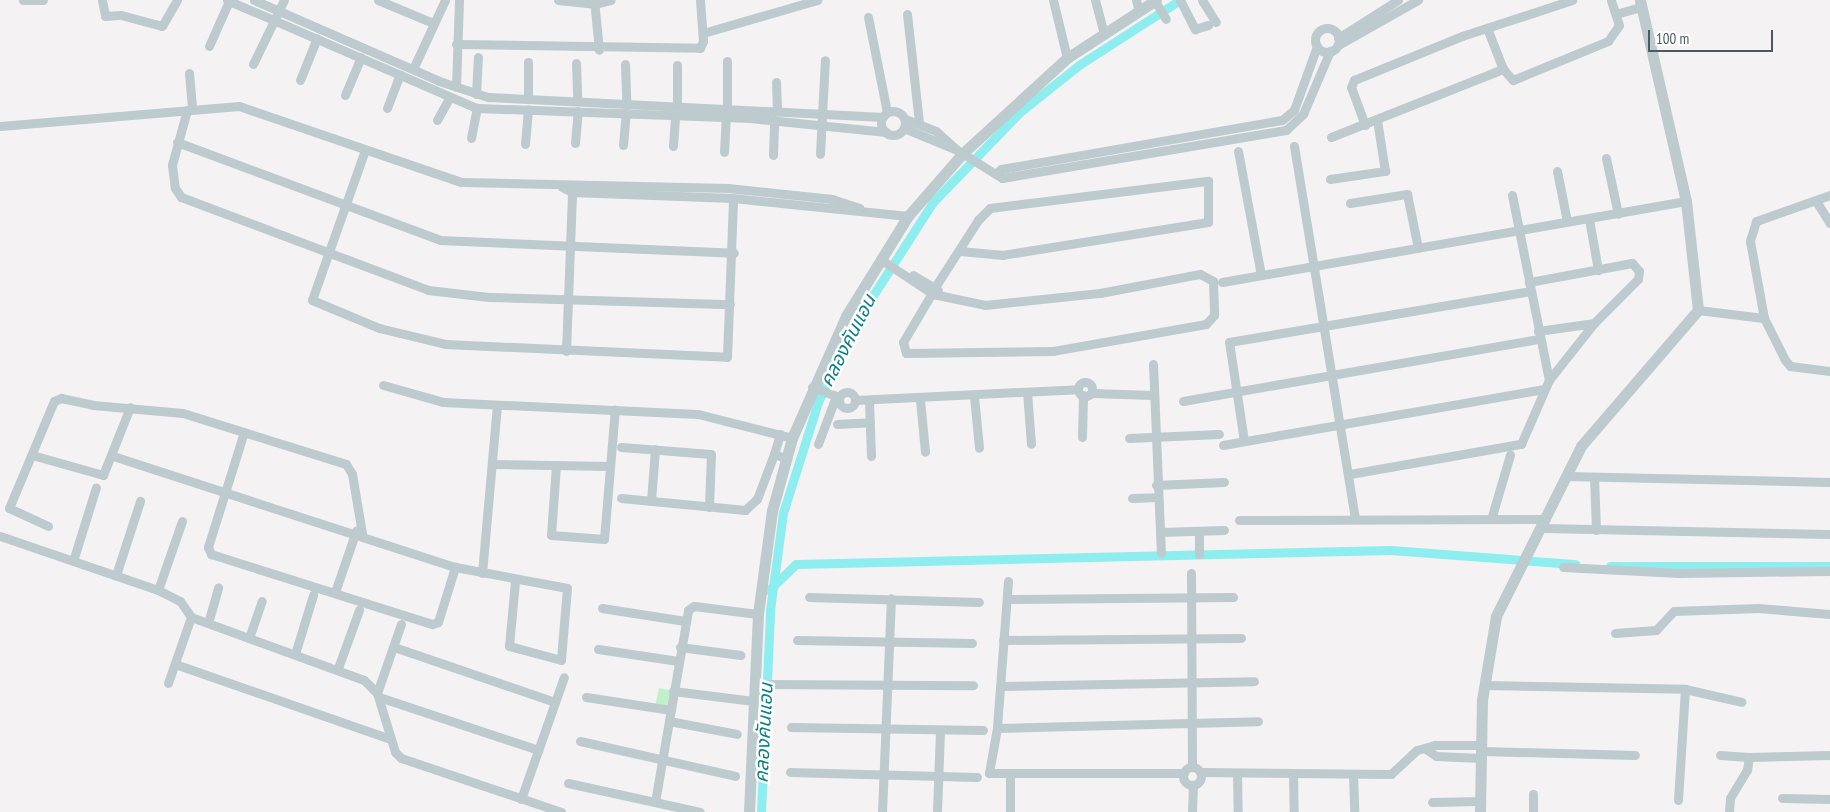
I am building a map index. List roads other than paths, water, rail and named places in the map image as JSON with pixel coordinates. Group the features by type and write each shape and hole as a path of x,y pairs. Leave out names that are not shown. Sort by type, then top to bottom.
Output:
{"street":[{"path":"23,0 43,0"},
{"path":"102,0 105,16 121,15 162,26 177,0"},
{"path":"209,46 228,0 477,108 750,118 823,124 886,132 893,135 904,124 919,123 950,140 962,153"},
{"path":"254,0 439,81 476,94 577,101 677,104 885,115 899,113 904,124 962,153 983,168 1010,178 1286,130 1303,114 1330,52 1338,42 1398,0"},
{"path":"253,64 284,0"},
{"path":"378,0 433,24"},
{"path":"413,69 445,0"},
{"path":"456,87 459,0"},
{"path":"558,0 594,2 611,0"},
{"path":"456,44 600,50 698,48 703,33 700,0"},
{"path":"1053,0 1067,58"},
{"path":"1095,0 1104,34"},
{"path":"1180,0 1196,30 1212,23 1202,0"},
{"path":"1338,42 1418,0"},
{"path":"1365,125 1351,87 1354,80 1487,28 1572,0"},
{"path":"1487,28 1503,69 1514,80 1608,41 1618,29 1616,14 1611,0"},
{"path":"703,33 814,1"},
{"path":"594,2 600,50"},
{"path":"621,498 744,510 753,506 792,438 813,388 908,216 962,153 1067,58 1104,34 1137,6 1156,3 1166,19"},
{"path":"1432,802 1481,807 1484,685 1496,616 1519,572 1532,552 1566,476 1609,410 1698,310 1686,200 1641,3 1616,14"},
{"path":"907,14 919,123"},
{"path":"868,17 885,115 886,132"},
{"path":"996,174 1001,169 1282,120 1294,110 1316,46 1316,35 1322,29 1333,30 1338,42"},
{"path":"300,80 317,38"},
{"path":"337,47 341,38"},
{"path":"1316,46 1330,52"},
{"path":"345,95 361,57"},
{"path":"476,94 478,57"},
{"path":"820,154 825,60"},
{"path":"727,61 727,107"},
{"path":"528,62 528,98"},
{"path":"576,63 577,101"},
{"path":"625,64 626,102"},
{"path":"677,65 677,104"},
{"path":"1331,137 1503,69"},
{"path":"189,73 189,110 177,142 172,165 175,188 181,197 327,253 442,294 568,300 730,304"},
{"path":"386,108 400,74"},
{"path":"435,90 439,81"},
{"path":"776,82 777,109"},
{"path":"437,120 450,97"},
{"path":"647,104 647,114"},
{"path":"0,126 189,110 248,108 461,182 562,187 572,192 667,189 773,191 854,203 860,208"},
{"path":"471,138 477,108"},
{"path":"750,108 750,118"},
{"path":"526,144 528,109"},
{"path":"575,143 578,111"},
{"path":"623,145 626,112"},
{"path":"673,146 675,115"},
{"path":"724,152 726,118"},
{"path":"773,155 774,120"},
{"path":"1330,179 1385,171 1377,120"},
{"path":"177,142 440,240 571,250 734,253"},
{"path":"1294,146 1342,424 1355,518"},
{"path":"365,150 343,204 312,294 318,304 379,328 445,344 727,357 734,253 733,198"},
{"path":"1238,150 1261,275"},
{"path":"1606,158 1618,214"},
{"path":"1557,170 1567,221"},
{"path":"883,260 933,290 941,296 958,302 1010,304 1200,274 1213,282 1214,315 1206,324 1052,351 906,353 903,342 933,290 960,250 990,208 1208,181 1208,222 1011,254 960,250"},
{"path":"562,187 572,182 667,189 847,211 860,208 908,216"},
{"path":"773,191 773,201"},
{"path":"566,351 572,192"},
{"path":"1350,203 1407,194 1418,248"},
{"path":"1512,195 1549,380"},
{"path":"1830,195 1752,224 1751,258 1764,318 1790,366 1830,371"},
{"path":"1222,282 1418,248 1518,228 1618,214 1686,200"},
{"path":"1816,201 1830,223"},
{"path":"1588,218 1598,270"},
{"path":"1244,440 1234,392 1228,343 1530,286 1634,263 1640,273 1594,323 1549,380 1519,445 1350,474"},
{"path":"1698,310 1764,318"},
{"path":"1183,401 1333,375 1594,323"},
{"path":"1153,364 1156,485 1161,553"},
{"path":"383,385 443,402 698,414 792,438"},
{"path":"813,388 836,396 847,392 856,400 869,401 920,400 1027,392 1153,395"},
{"path":"1222,445 1544,389"},
{"path":"1027,392 1031,444"},
{"path":"1082,437 1084,393"},
{"path":"818,444 836,396"},
{"path":"974,396 978,448"},
{"path":"48,526 9,508 56,399 174,411 348,466 359,532 335,592"},
{"path":"920,400 924,452"},
{"path":"869,401 871,456"},
{"path":"482,573 497,406"},
{"path":"32,456 100,475 113,456 130,408"},
{"path":"556,465 551,535 602,539 615,409"},
{"path":"837,424 870,422"},
{"path":"244,432 209,553 432,624 438,622 455,567"},
{"path":"749,812 758,614 780,456 780,434"},
{"path":"1129,438 1220,434"},
{"path":"621,447 712,455 710,506"},
{"path":"650,501 655,449"},
{"path":"1492,516 1510,455"},
{"path":"113,456 359,532 455,567 515,581 569,590 561,660 509,646 515,581"},
{"path":"492,464 610,466"},
{"path":"1566,476 1830,482"},
{"path":"1594,477 1596,530"},
{"path":"1156,485 1224,482"},
{"path":"73,561 96,486"},
{"path":"1132,498 1157,497"},
{"path":"116,576 140,501"},
{"path":"1239,520 1492,516 1596,530 1830,534"},
{"path":"158,590 182,521"},
{"path":"1160,532 1224,530"},
{"path":"1199,531 1199,554"},
{"path":"0,536 158,590 180,601 191,617 338,668 364,680 378,695 390,738 401,758 561,812"},
{"path":"1563,567 1678,573 1830,571"},
{"path":"1190,573 1193,682 1192,767"},
{"path":"1008,582 998,728 989,773 1184,773 1192,767"},
{"path":"208,623 218,587"},
{"path":"295,654 313,595"},
{"path":"809,597 979,602"},
{"path":"1007,599 1233,597"},
{"path":"882,812 884,685 892,598"},
{"path":"249,638 262,601"},
{"path":"655,802 670,721 685,621 694,606 758,614"},
{"path":"602,608 685,621"},
{"path":"1615,633 1656,630 1674,611 1758,608 1830,614"},
{"path":"338,668 359,610"},
{"path":"168,683 191,617"},
{"path":"378,695 401,624"},
{"path":"1004,640 1241,638"},
{"path":"797,640 972,643"},
{"path":"394,648 555,702"},
{"path":"680,648 740,655"},
{"path":"598,649 678,661"},
{"path":"175,664 390,738"},
{"path":"521,799 564,677"},
{"path":"1002,686 1254,681"},
{"path":"756,684 789,686 973,685"},
{"path":"1484,685 1685,689 1742,702"},
{"path":"1678,800 1685,689"},
{"path":"673,691 753,701"},
{"path":"378,695 538,750"},
{"path":"586,697 671,710"},
{"path":"670,721 737,734"},
{"path":"998,728 1192,726 1258,721"},
{"path":"791,726 982,730"},
{"path":"937,812 940,730"},
{"path":"580,741 735,776"},
{"path":"1192,767 1200,772 1395,773 1413,752 1435,745 1482,751 1635,755"},
{"path":"1720,755 1749,757 1830,755"},
{"path":"1729,812 1730,798 1748,770 1749,757"},
{"path":"790,772 977,777"},
{"path":"1192,785 1201,779 1200,772"},
{"path":"1010,773 1010,812"},
{"path":"1184,773 1184,780 1192,785"},
{"path":"1237,773 1238,812"},
{"path":"1293,773 1294,812"},
{"path":"1353,774 1354,812"},
{"path":"568,783 700,812"},
{"path":"1192,785 1192,812"},
{"path":"1533,794 1533,812"},
{"path":"1782,798 1830,799"}],"waterway":[{"name":"คลองคันแอน","path":"761,812 770,610 783,513 818,402 854,325 933,202 1020,112 1079,65 1180,0"},
{"path":"769,590 796,564 1391,550 1575,564"},
{"path":"1610,566 1830,566"}]}
